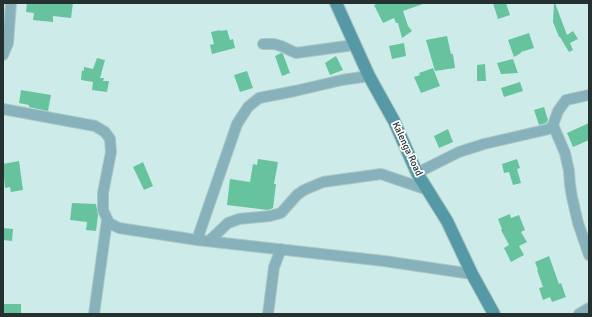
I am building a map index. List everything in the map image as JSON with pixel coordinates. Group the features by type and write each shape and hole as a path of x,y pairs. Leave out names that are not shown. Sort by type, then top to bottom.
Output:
{"main road":[{"name":"Kalenga Road","path":"336,3 354,45 394,121 417,173 447,221 472,274 494,314"}],"street":[{"path":"3,55 8,43 12,3"},
{"path":"263,44 282,46 296,53 354,45"},
{"path":"197,240 237,124 248,107 259,98 342,80 369,76"},
{"path":"417,173 459,152 484,144 549,129 553,125 558,111 566,100 589,95"},
{"path":"3,109 95,126 105,132 110,139 111,152 102,193 103,210 107,220 113,226 197,240 384,261 472,274"},
{"path":"553,125 565,152 578,224 589,255"},
{"path":"209,241 228,224 239,219 270,216 281,213 304,190 323,182 381,174 428,190"},
{"path":"94,314 107,220"},
{"path":"268,314 274,267 281,249"},
{"path":"579,314 589,308"}],"building":[{"path":"27,3 73,3 71,18 53,16 53,22 33,20 34,13 26,12"},
{"path":"379,3 423,4 403,11 408,26 412,31 402,38 398,23 396,23 394,18 383,23 374,5"},
{"path":"493,3 506,3 510,15 498,19"},
{"path":"554,3 567,35 573,31 578,39 570,43 573,50 569,52 559,37 553,22"},
{"path":"227,30 230,40 233,39 235,48 212,54 210,45 214,44 211,32"},
{"path":"529,33 534,48 521,52 514,57 508,40"},
{"path":"447,36 451,54 453,54 455,68 435,71 426,40"},
{"path":"404,43 406,56 392,59 389,46"},
{"path":"281,53 283,54 290,73 282,76 275,56"},
{"path":"336,56 343,70 330,75 325,63"},
{"path":"97,58 105,60 100,78 104,78 103,81 109,81 107,92 92,90 93,82 81,80 82,70 84,71 84,67 93,69"},
{"path":"513,59 518,73 501,74 497,63"},
{"path":"485,64 486,81 477,81 477,65"},
{"path":"433,68 440,86 421,93 414,77 420,75 419,73"},
{"path":"247,71 253,88 240,92 234,75"},
{"path":"520,82 523,91 504,97 501,88"},
{"path":"21,90 51,95 48,111 19,103"},
{"path":"544,107 548,120 546,123 539,125 534,110"},
{"path":"589,123 589,140 573,147 567,133"},
{"path":"448,129 453,142 439,148 434,136"},
{"path":"258,159 278,162 274,184 276,184 273,208 268,210 227,205 230,179 250,182 253,164 257,165"},
{"path":"517,159 520,168 517,169 521,183 513,185 509,172 504,173 502,164"},
{"path":"19,161 23,190 11,192 10,187 5,188 3,164"},
{"path":"143,162 153,186 144,190 133,167"},
{"path":"72,203 96,204 98,215 96,231 86,230 87,222 70,220"},
{"path":"510,214 511,218 519,215 525,230 521,232 527,242 519,246 524,255 511,262 504,248 509,245 501,230 502,229 498,219"},
{"path":"3,228 13,229 12,241 3,240"},
{"path":"549,256 559,284 561,283 566,297 552,302 550,297 543,300 539,288 543,287 535,262"},
{"path":"3,304 21,304 21,313 3,313"}]}
